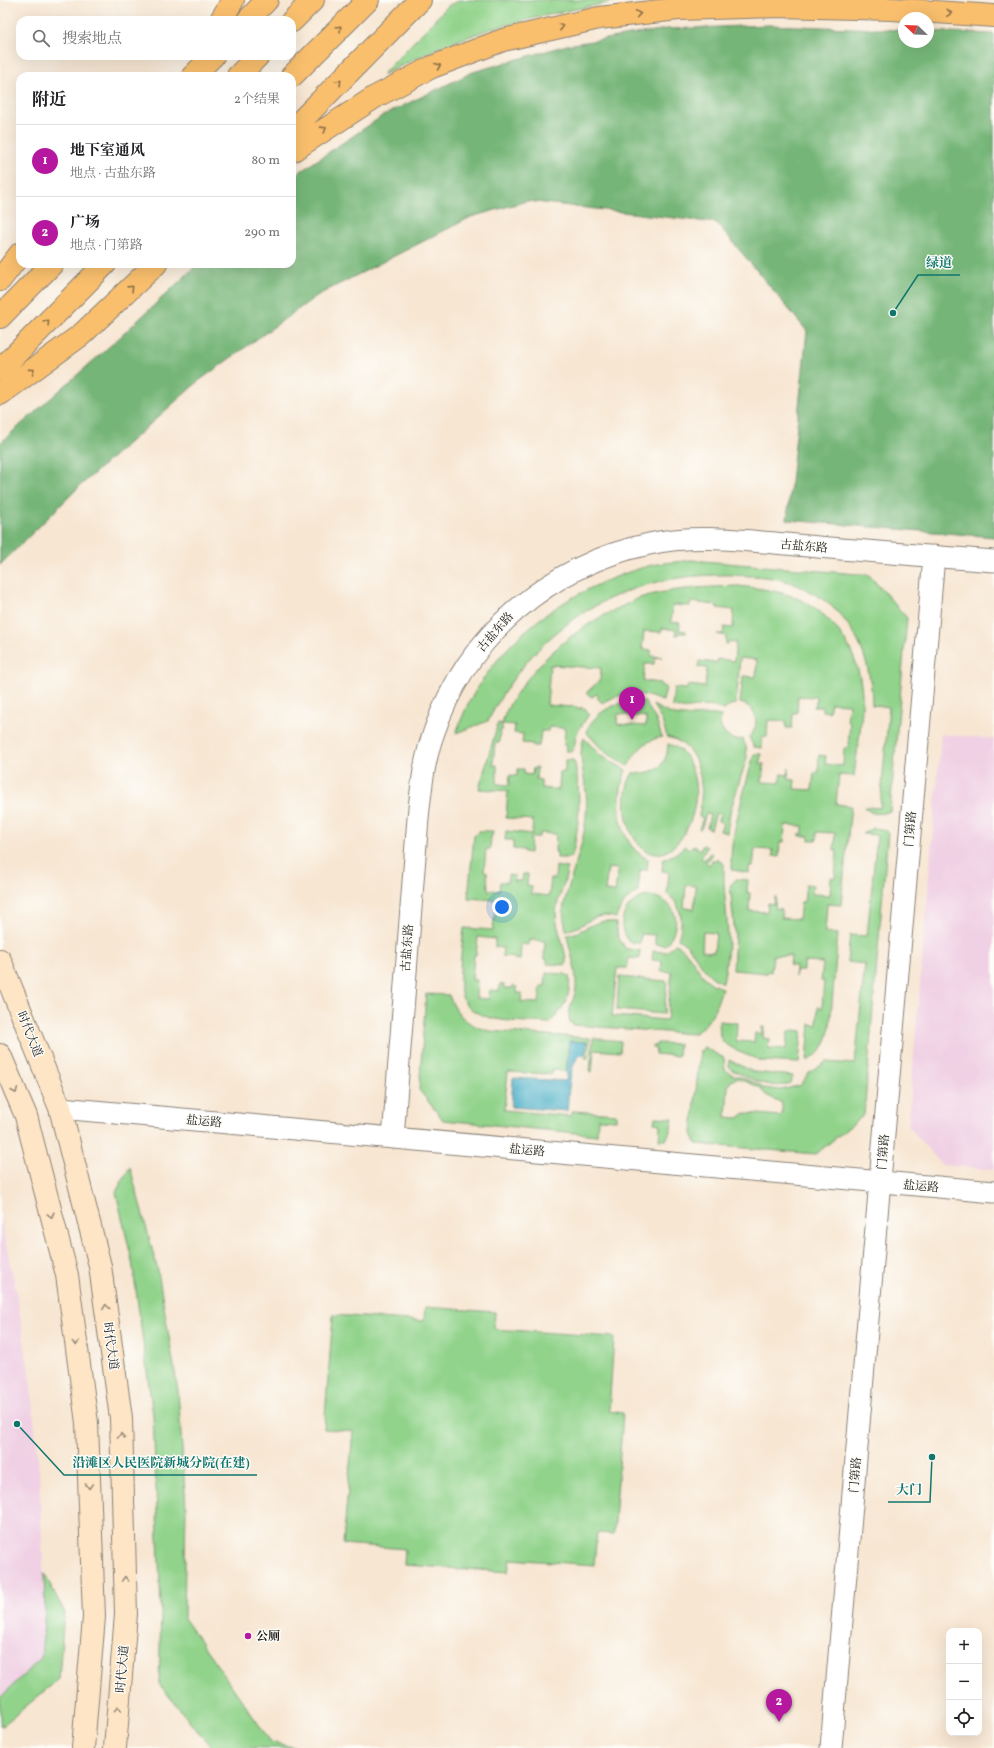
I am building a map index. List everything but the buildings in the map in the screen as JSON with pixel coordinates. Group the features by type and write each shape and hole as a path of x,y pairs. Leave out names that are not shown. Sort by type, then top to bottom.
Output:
{"highway":[{"path":"223,16 233,0"},
{"path":"252,16 267,0"},
{"path":"296,17 313,0"},
{"path":"296,72 368,0"},
{"path":"296,126 420,0"},
{"path":"296,148 375,97 432,67 503,40 599,18 678,9 780,6 892,9 994,16"},
{"path":"187,72 194,60"},
{"path":"197,72 209,60"},
{"path":"242,72 254,60"},
{"path":"0,280 16,259"},
{"path":"0,317 48,268"},
{"path":"0,370 101,268"},
{"path":"0,394 81,335 152,268"}],"main road":[{"name":"时代大道","path":"0,960 60,1108 100,1266 121,1418 126,1614 115,1748"},
{"path":"0,1055 26,1116 67,1275 87,1423 94,1618 83,1748"}],"street":[{"name":"古盐东路","path":"392,1138 418,818 424,769 434,732 450,695 469,663 490,634 515,609 580,567 650,543 689,539 735,540 994,561"},
{"name":"门第路","path":"831,1748 934,556"},
{"name":"盐运路","path":"60,1108 994,1192"}],"shaded area":[{"path":"941,734 994,739 994,1170 942,1165 908,1126"},
{"path":"0,1216 16,1291 30,1378 39,1471 45,1610 41,1658 0,1698"}],"green space":[{"path":"459,0 623,0 556,13 490,29 440,47 382,75 448,6"},
{"path":"769,25 898,30 898,48 934,48 934,31 994,34 994,537 787,520 807,331 717,223 527,201 471,217 318,295 200,380 81,485 0,565 0,443 119,338 194,268 296,268 296,175 301,171 384,115 473,72 567,45 667,29"},
{"path":"691,560 869,575 907,618 890,811 884,813 873,813 865,807 880,808 889,707 872,705 871,684 867,664 860,645 850,628 838,613 823,600 806,589 786,581 773,578 759,576 713,575 678,578 661,581 627,591 610,598 576,617 560,629 532,656 508,687 488,721 456,733 469,702 496,662 529,628 547,614 588,589 640,568 657,564"},
{"path":"739,586 782,593 799,599 813,607 827,618 838,630 855,660 860,677 862,704 861,725 854,776 839,775 836,804 851,806 841,905 827,904 825,933 838,934 830,1026 823,1047 816,1055 807,1061 810,1024 817,1025 818,1007 822,1008 824,981 821,981 823,963 804,962 804,970 797,970 795,977 796,966 790,966 791,956 773,955 771,972 768,971 767,973 733,970 735,935 730,886 736,879 748,880 747,892 750,893 749,911 767,912 768,903 774,904 776,897 775,908 782,909 781,918 799,919 801,902 804,902 806,884 813,885 812,894 830,895 831,877 835,878 837,851 834,851 835,833 817,832 817,840 809,840 809,836 800,836 800,834 803,834 803,826 785,825 784,842 780,842 779,857 773,856 773,850 755,849 753,866 749,866 749,873 733,870 731,861 732,848 738,814 754,754 761,754 760,764 764,764 762,782 780,783 781,774 788,775 789,768 788,779 795,780 794,789 812,790 814,773 818,773 819,755 826,756 825,764 843,766 844,748 848,748 850,722 847,722 849,704 831,703 829,712 822,711 822,707 813,707 816,705 816,697 798,696 797,713 793,713 792,728 786,728 786,721 768,720 767,737 762,737 762,748 754,747 749,737 753,733 755,727 755,717 750,708 740,703 743,676 756,677 757,660 740,658 736,704 730,705 724,710 708,706 686,708 672,706 674,688 687,689 688,685 705,687 707,668 698,667 699,661 717,663 717,659 734,661 736,643 728,642 728,644 726,644 726,636 717,634 723,634 724,627 733,628 734,610 717,608 717,605 691,602 690,606 673,605 671,622 680,623 679,630 686,631 686,633 679,633 679,635 676,635 676,630 662,628 661,632 644,631 642,649 651,650 651,656 662,657 655,658 654,664 645,664 643,681 661,683 661,686 666,687 663,701 645,695 626,694 613,697 602,703 597,698 599,697 597,694 592,697 586,693 600,680 601,668 550,665 547,705 573,706 580,709 581,707 584,709 585,708 589,714 577,733 573,751 566,751 567,746 564,745 565,728 549,727 548,731 541,731 539,746 533,746 533,744 522,743 523,734 514,733 515,725 502,724 510,703 519,690 543,661 563,642 598,619 643,597 657,593 704,587"},
{"path":"645,702 656,720 662,737 656,738 642,747 628,766 605,752 586,732 595,718 601,713 621,703","holes":["618,714 646,717 646,726 617,724"]},
{"path":"653,705 679,716 721,716 721,726 725,734 733,739 743,739 747,757 730,812 727,833 720,831 723,823 718,821 720,814 716,813 711,829 707,828 710,815 706,814 701,829 699,829 703,818 699,816 701,805 701,780 694,758 688,749 679,742 667,737 662,721"},
{"path":"498,723 502,724 499,743 495,743 493,765 497,765 497,784 509,785 510,775 517,776 518,769 524,769 524,774 532,775 533,768 537,768 536,779 541,780 541,788 559,790 560,772 565,772 565,760 573,760 575,763 579,810 577,832 572,856 567,858 557,858 557,852 555,852 556,834 540,833 539,837 531,837 530,853 524,852 524,850 513,849 513,840 505,840 506,831 532,834 533,820 506,818 508,791 479,789"},
{"path":"584,738 601,756 626,770 620,794 621,820 624,832 630,843 637,852 648,859 647,870 640,870 638,892 624,902 616,918 600,916 579,927 566,930 563,913 564,904 580,851 586,818 587,805 581,755","holes":["608,868 618,869 615,892 605,891"]},
{"path":"668,744 676,747 682,752 691,767 696,788 694,809 687,828 677,843 664,852 651,853 638,844 628,823 625,804 626,790 633,773 653,771 662,764 665,759"},
{"path":"873,828 888,832 864,1115 816,1154 696,1144 692,1133 700,1050 703,1051 703,1047 724,1058 725,1070 735,1076 760,1085 763,1088 781,1090 801,1085 809,1073 826,1062 855,1064 865,964 847,962 850,935 867,936 877,835 862,834","holes":["737,1078 759,1087 766,1095 782,1103 782,1114 780,1116 745,1113 738,1118 726,1117 728,1086 731,1081"]},
{"path":"479,831 493,831 490,849 486,849 484,871 487,872 488,890 499,891 500,882 508,882 508,875 515,876 514,881 522,881 523,874 528,874 527,885 532,886 531,894 549,896 551,878 555,879 556,866 567,868 556,913 566,965 547,964 547,959 544,959 545,941 529,940 529,945 521,944 520,960 514,959 514,957 502,956 503,948 495,947 495,939 478,937 476,955 474,955 472,980 477,980 476,998 489,999 490,990 499,991 500,984 504,985 504,988 512,988 513,986 517,987 517,993 522,993 521,1002 539,1003 541,986 545,986 546,973 565,974 569,976 570,983 568,996 562,1008 549,1023 494,1019 481,1015 471,1009 463,999 460,979 464,928 493,930 496,900 468,898 474,836"},
{"path":"693,845 700,850 703,845 707,847 701,858 704,860 710,853 712,854 706,862 709,865 713,859 715,861 717,858 724,864 728,948 723,983 709,974 691,950 678,939 681,926 679,908 667,894 669,872 662,871 663,860 675,854 685,846 690,849","holes":["686,885 696,886 694,909 684,908","703,932 716,933 714,952 702,951"]},
{"path":"648,896 658,898 666,902 671,907 674,914 676,922 674,930 671,938 665,945 655,944 655,935 641,934 640,943 629,942 624,935 622,920 625,913 634,902 640,898"},
{"path":"605,921 616,923 618,937 626,949 640,950 639,959 629,958 627,968 617,968 612,1016 667,1020 672,972 661,971 662,961 652,960 653,951 667,952 675,944 683,949 707,980 713,985 722,988 709,1020 699,1030 693,1034 574,1025 570,1022 569,1014 576,988 576,981 567,935"},
{"path":"619,977 667,981 664,1014 617,1010"},
{"path":"426,994 449,995 452,1003 464,1019 482,1029 490,1031 590,1038 588,1058 585,1058 587,1042 569,1041 566,1072 552,1069 552,1074 508,1072 504,1110 571,1116 573,1111 616,1114 616,1120 598,1119 597,1135 443,1120 419,1090"},
{"path":"719,1021 737,1023 736,1041 754,1042 755,1033 761,1034 762,1027 764,1027 763,1038 769,1039 768,1048 786,1049 788,1032 791,1032 792,1030 802,1031 799,1063 762,1061 739,1052 724,1043 720,1036"},
{"path":"593,1038 621,1041 620,1052 594,1050 592,1072 590,1072"},
{"path":"657,1043 679,1044 678,1056 655,1054 656,1049 652,1048 652,1045 656,1046"},
{"path":"729,1060 754,1072 793,1076 791,1083 783,1085 768,1085 753,1080 732,1070 729,1067"},
{"path":"655,1117 673,1118 671,1129 666,1140 659,1140 660,1124 654,1123"},
{"path":"130,1167 158,1271 178,1391 186,1507 184,1618 271,1742 297,1748 212,1748 159,1684 161,1611 153,1415 132,1261 116,1192"},
{"path":"425,1307 495,1312 494,1329 614,1337 609,1411 623,1413 614,1534 597,1533 594,1565 510,1559 508,1572 404,1565 405,1549 343,1544 353,1431 324,1429 333,1315 424,1321"},
{"path":"44,1573 64,1611 59,1679 2,1726 0,1725 0,1698 41,1658 45,1610"}],"water":[{"path":"569,1041 587,1042 585,1054 579,1056 572,1069 567,1111 511,1107 513,1078 566,1081"}],"place":[{"name":"绿道","path":"893,313"},
{"name":"地下室通风","path":"632,720"},
{"name":"沿滩区人民医院新城分院(在建)","path":"17,1424"},
{"name":"大门","path":"932,1457"},
{"name":"公厕","path":"248,1636"},
{"name":"广场","path":"779,1722"}]}
